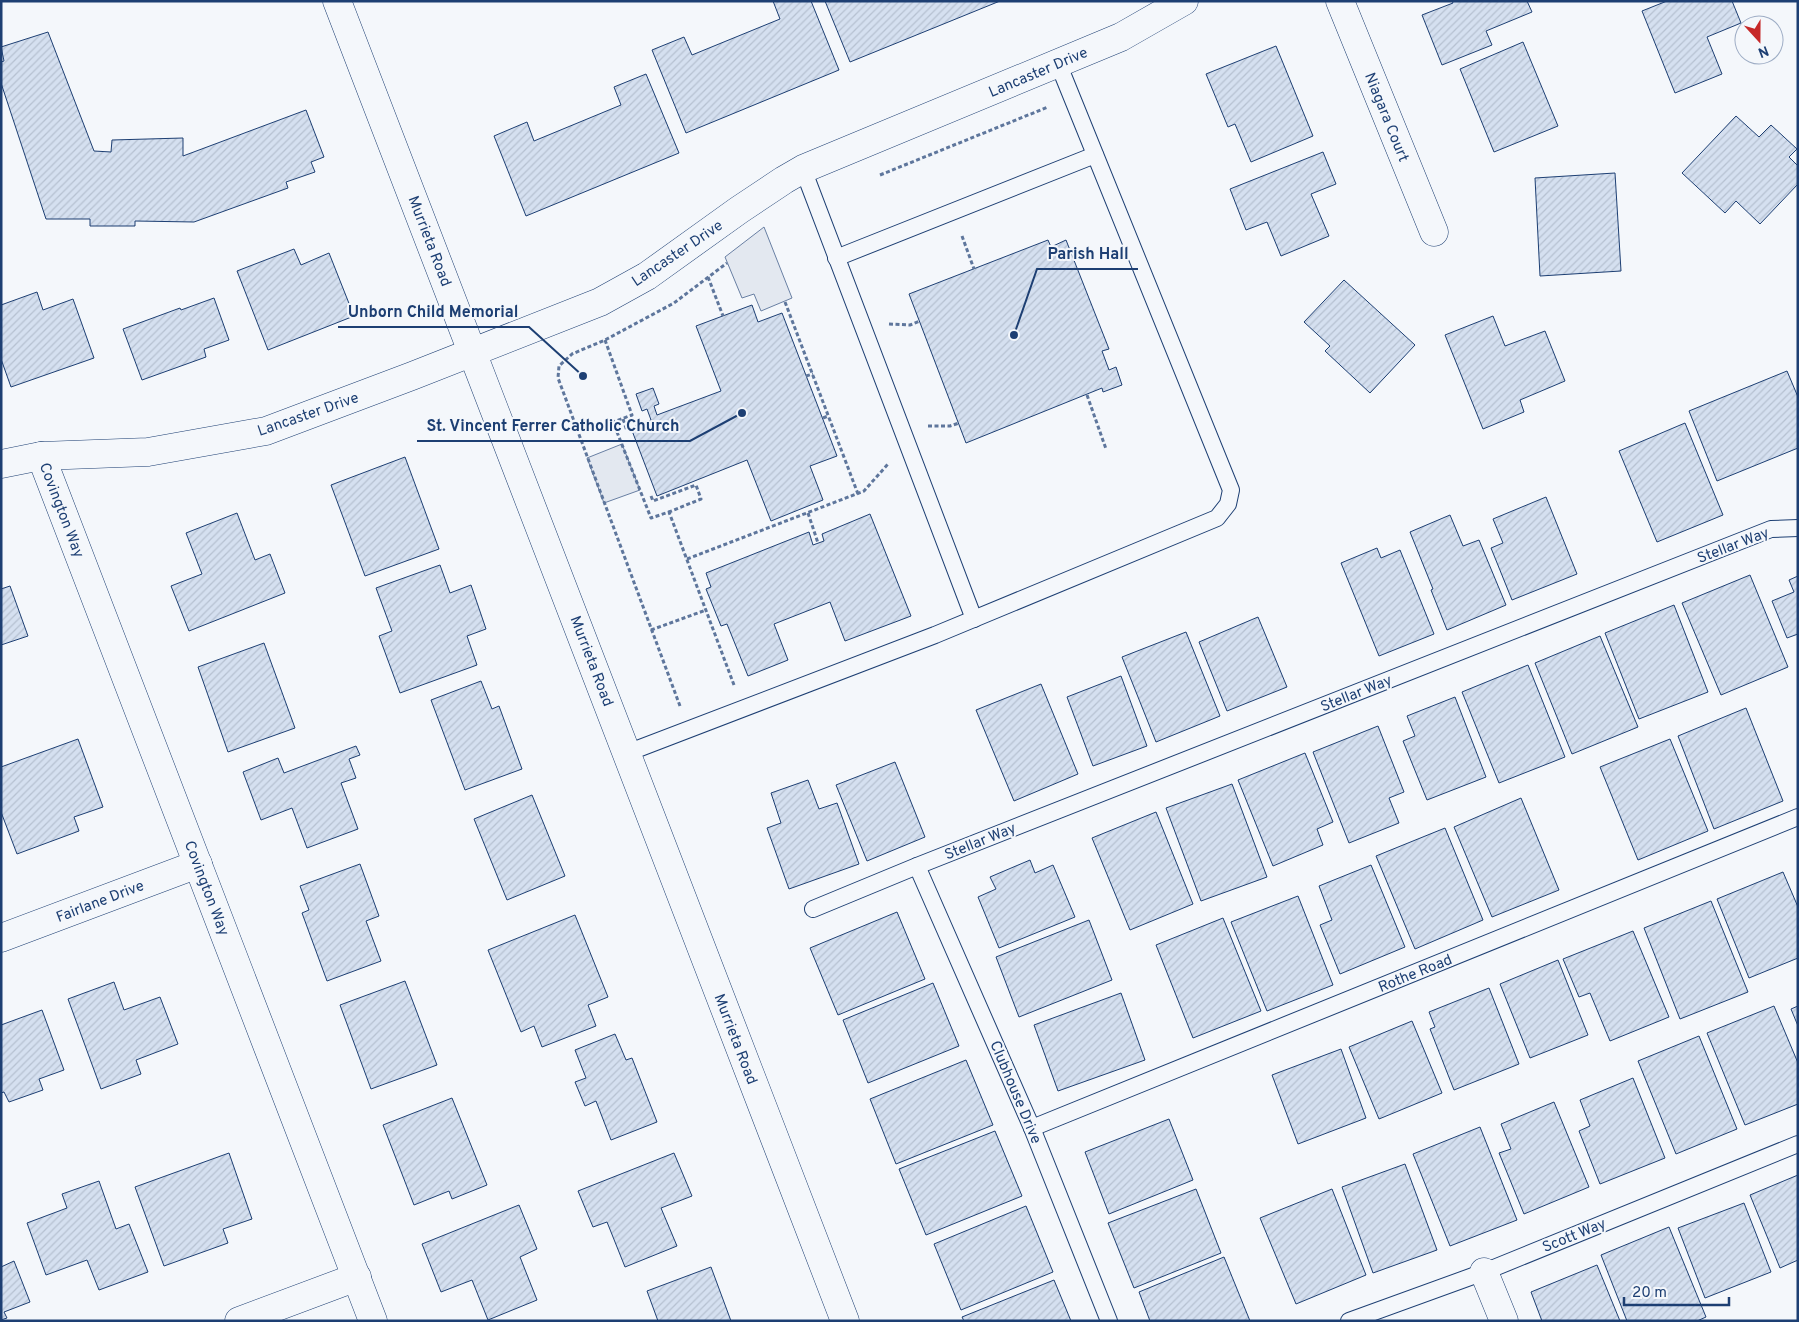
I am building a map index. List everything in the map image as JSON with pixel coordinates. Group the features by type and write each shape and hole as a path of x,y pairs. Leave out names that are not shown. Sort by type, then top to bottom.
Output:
{"street":[{"name":"Murrieta Road","path":"337,1 628,753 844,1321"},
{"name":"Lancaster Drive","path":"1,464 41,456 148,452 266,431 473,352 600,302 648,276 739,210 803,169 1121,37 1184,1"},
{"name":"Niagara Court","path":"1340,1 1434,232"},
{"name":"Covington Way","path":"41,456 373,1321"},
{"name":"Fairlane Drive","path":"1,938 198,864"},
{"path":"1484,1272 1504,1321"},
{"path":"239,1321 357,1277"}],"lane":[{"path":"628,753 974,619 1217,518 1228,504 1231,490 1094,156 1058,63"},
{"path":"836,258 1094,156"},
{"path":"803,169 974,619"},
{"name":"Stellar Way","path":"813,909 917,866 1771,529 1798,528"},
{"name":"Rothe Road","path":"1032,1128 1798,817"},
{"name":"Clubhouse Drive","path":"917,866 1032,1128 1109,1321"},
{"name":"Scott Way","path":"1348,1321 1484,1272 1798,1144"}],"path":[{"path":"874,177 1071,97"},
{"path":"952,212 974,269"},
{"path":"689,730 558,378 559,366 572,354 605,340 674,303 727,263"},
{"path":"708,277 723,316"},
{"path":"785,302 858,494"},
{"path":"605,340 632,415 613,422 633,465 651,518 701,499 696,485 653,502 651,496"},
{"path":"806,376 813,374"},
{"path":"1087,395 1106,449"},
{"path":"822,418 828,416"},
{"path":"623,419 627,431"},
{"path":"687,559 864,491 907,444"},
{"path":"798,511 800,516"},
{"path":"669,512 742,710"},
{"path":"808,513 818,543"},
{"path":"651,630 706,610"}],"shaded area":[{"path":"764,227 792,298 761,311 754,294 742,298 725,257"},
{"path":"622,444 640,490 604,503 587,458"}],"building":[{"path":"773,1 811,1 839,70 686,133 652,50 684,37 692,55 780,19"},
{"path":"825,1 1000,1 850,62"},
{"path":"1452,1 1527,1 1532,12 1486,31 1492,45 1442,65 1422,15 1453,3"},
{"path":"1667,1 1732,1 1738,15 1734,15 1734,26 1707,37 1722,74 1675,93 1642,11"},
{"path":"48,32 94,151 111,152 112,140 183,138 183,156 306,110 324,157 311,162 315,172 286,182 288,188 194,222 135,221 135,226 90,226 90,219 46,219 1,83 1,62 4,61 1,47"},
{"path":"1523,42 1558,126 1494,152 1460,69"},
{"path":"1276,46 1313,136 1251,162 1235,124 1228,127 1206,74"},
{"path":"646,74 679,153 526,216 494,136 527,122 534,141 621,105 614,87"},
{"path":"1736,116 1759,137 1771,125 1797,149 1789,157 1798,166 1798,184 1760,224 1736,201 1725,213 1682,173"},
{"path":"1323,152 1336,184 1311,194 1329,236 1281,256 1267,222 1246,230 1230,189"},
{"path":"1615,173 1621,271 1540,276 1535,178"},
{"path":"1048,240 1051,247 1066,240 1109,349 1102,351 1109,370 1116,367 1122,385 1103,392 1102,388 966,443 909,294"},
{"path":"294,249 301,265 329,253 354,316 268,350 237,271"},
{"path":"1344,280 1415,345 1370,393 1325,351 1330,346 1304,322"},
{"path":"37,292 43,310 73,299 94,358 11,387 1,359 1,305"},
{"path":"214,298 229,340 204,349 206,357 142,380 123,329"},
{"path":"752,305 758,322 782,313 837,456 810,466 823,500 771,521 747,460 657,496 631,428 651,420 647,409 642,411 636,394 653,388 659,404 654,406 657,415 721,391 696,326"},
{"path":"1493,316 1505,346 1545,331 1565,381 1520,400 1524,412 1483,429 1445,335"},
{"path":"1787,371 1798,397 1798,448 1717,481 1689,411"},
{"path":"1685,423 1723,515 1657,542 1619,451"},
{"path":"405,457 439,549 365,576 331,485"},
{"path":"1546,497 1577,574 1512,600 1491,548 1503,543 1493,519"},
{"path":"237,513 255,560 270,554 285,593 189,631 171,586 202,574 186,533"},
{"path":"870,514 911,616 845,641 830,602 774,624 788,660 748,676 727,624 721,626 706,589 711,587 706,573 809,532 813,545 824,541 822,534"},
{"path":"1450,515 1463,546 1479,540 1506,605 1447,630 1410,532"},
{"path":"1377,548 1381,558 1400,550 1434,634 1379,656 1341,563"},
{"path":"440,565 450,593 471,585 486,629 467,636 477,665 400,693 379,636 392,631 376,588"},
{"path":"1750,575 1788,667 1721,695 1682,603"},
{"path":"1798,576 1798,634 1787,638 1772,601 1794,592 1789,580"},
{"path":"10,586 28,636 1,645 1,589"},
{"path":"1674,605 1708,692 1639,719 1605,633"},
{"path":"1258,617 1287,687 1227,711 1199,642"},
{"path":"1186,632 1220,716 1156,742 1122,657"},
{"path":"1600,636 1638,727 1572,754 1535,663"},
{"path":"264,643 295,728 228,752 198,667"},
{"path":"1528,665 1565,757 1499,783 1462,692"},
{"path":"1121,676 1147,746 1093,766 1067,697"},
{"path":"481,681 492,709 499,706 522,769 465,790 431,700"},
{"path":"1041,684 1078,774 1014,801 976,710"},
{"path":"1455,697 1486,777 1427,800 1403,741 1415,736 1407,716"},
{"path":"1746,708 1783,801 1714,829 1678,736"},
{"path":"1378,726 1404,792 1389,798 1399,823 1349,843 1313,752"},
{"path":"78,739 103,807 74,817 79,831 17,854 1,812 1,767"},
{"path":"1670,739 1708,831 1638,860 1600,767"},
{"path":"356,746 360,755 349,759 356,778 341,783 358,829 307,848 292,808 261,820 243,772 278,758 284,773"},
{"path":"1305,753 1333,822 1317,829 1323,845 1273,866 1238,780"},
{"path":"895,762 925,837 867,861 836,785"},
{"path":"808,780 819,809 837,803 859,864 789,889 767,828 781,823 771,793"},
{"path":"1232,784 1267,877 1201,901 1166,808"},
{"path":"532,795 565,876 507,900 474,819"},
{"path":"1521,798 1559,890 1492,917 1454,827"},
{"path":"1156,812 1193,904 1130,930 1092,838"},
{"path":"1445,828 1483,920 1415,949 1376,856"},
{"path":"1030,860 1035,873 1053,865 1075,917 999,948 978,897 996,889 990,877"},
{"path":"360,864 379,916 366,921 381,961 327,981 302,913 309,910 300,886"},
{"path":"1371,865 1405,947 1340,974 1320,925 1332,920 1319,886"},
{"path":"1783,872 1798,907 1798,958 1749,978 1717,899"},
{"path":"1298,896 1333,985 1267,1011 1231,922"},
{"path":"1711,901 1748,992 1680,1019 1644,928"},
{"path":"897,912 925,979 838,1015 810,948"},
{"path":"575,915 608,997 588,1005 596,1026 542,1047 534,1026 521,1032 488,950"},
{"path":"1223,918 1261,1011 1193,1038 1156,945"},
{"path":"1089,920 1112,980 1019,1017 996,957"},
{"path":"1633,931 1669,1017 1610,1041 1590,993 1579,997 1563,959"},
{"path":"1558,960 1588,1035 1530,1058 1500,984"},
{"path":"405,981 437,1065 371,1089 340,1005"},
{"path":"114,982 124,1010 160,997 178,1044 136,1060 141,1074 101,1089 68,999"},
{"path":"933,983 959,1046 868,1083 843,1020"},
{"path":"1489,988 1519,1064 1454,1090 1430,1029 1435,1027 1429,1012"},
{"path":"1121,993 1145,1060 1058,1091 1034,1025"},
{"path":"1774,1006 1798,1063 1798,1104 1745,1125 1707,1033"},
{"path":"1798,1006 1798,1026 1791,1009"},
{"path":"42,1010 64,1070 39,1079 43,1090 9,1102 4,1092 1,1093 1,1025"},
{"path":"1412,1021 1442,1093 1379,1119 1349,1047"},
{"path":"615,1034 626,1060 632,1058 657,1122 611,1140 596,1101 585,1106 575,1082 586,1078 575,1050"},
{"path":"1699,1036 1737,1129 1676,1154 1638,1061"},
{"path":"1341,1049 1366,1118 1298,1144 1272,1075"},
{"path":"966,1060 993,1125 896,1164 870,1099"},
{"path":"1633,1078 1665,1158 1600,1184 1579,1131 1590,1126 1580,1100"},
{"path":"452,1098 487,1185 452,1199 449,1191 414,1205 383,1125"},
{"path":"1554,1102 1589,1187 1524,1214 1499,1153 1511,1149 1501,1124"},
{"path":"1169,1119 1193,1180 1109,1214 1085,1152"},
{"path":"1480,1127 1517,1220 1450,1246 1413,1154"},
{"path":"995,1131 1022,1196 926,1235 899,1169"},
{"path":"229,1153 252,1219 223,1229 228,1243 164,1266 135,1187"},
{"path":"674,1153 692,1196 661,1208 677,1246 625,1267 607,1222 593,1227 578,1191"},
{"path":"1405,1164 1437,1250 1373,1273 1342,1187"},
{"path":"1798,1175 1798,1260 1780,1268 1750,1195"},
{"path":"99,1181 116,1229 129,1224 148,1272 99,1290 87,1260 46,1275 27,1223 67,1208 62,1194"},
{"path":"1196,1189 1221,1253 1134,1288 1108,1223"},
{"path":"1332,1189 1366,1275 1296,1304 1260,1218"},
{"path":"1744,1203 1771,1272 1705,1298 1678,1228"},
{"path":"519,1205 537,1249 520,1257 537,1300 488,1320 472,1280 441,1292 422,1244"},
{"path":"1026,1206 1053,1272 961,1310 934,1244"},
{"path":"1669,1227 1706,1317 1697,1321 1627,1321 1601,1255"},
{"path":"1224,1257 1250,1321 1150,1321 1139,1292"},
{"path":"14,1261 30,1302 4,1312 7,1318 1,1320 1,1267"},
{"path":"1597,1265 1620,1321 1542,1321 1531,1292"},
{"path":"711,1267 731,1321 658,1321 647,1291"},
{"path":"1054,1280 1071,1321 964,1321 962,1317"}],"place":[{"name":"Parish Hall","path":"1014,335"},
{"name":"Unborn Child Memorial","path":"583,376"},
{"name":"St. Vincent Ferrer Catholic Church","path":"742,413"}]}
